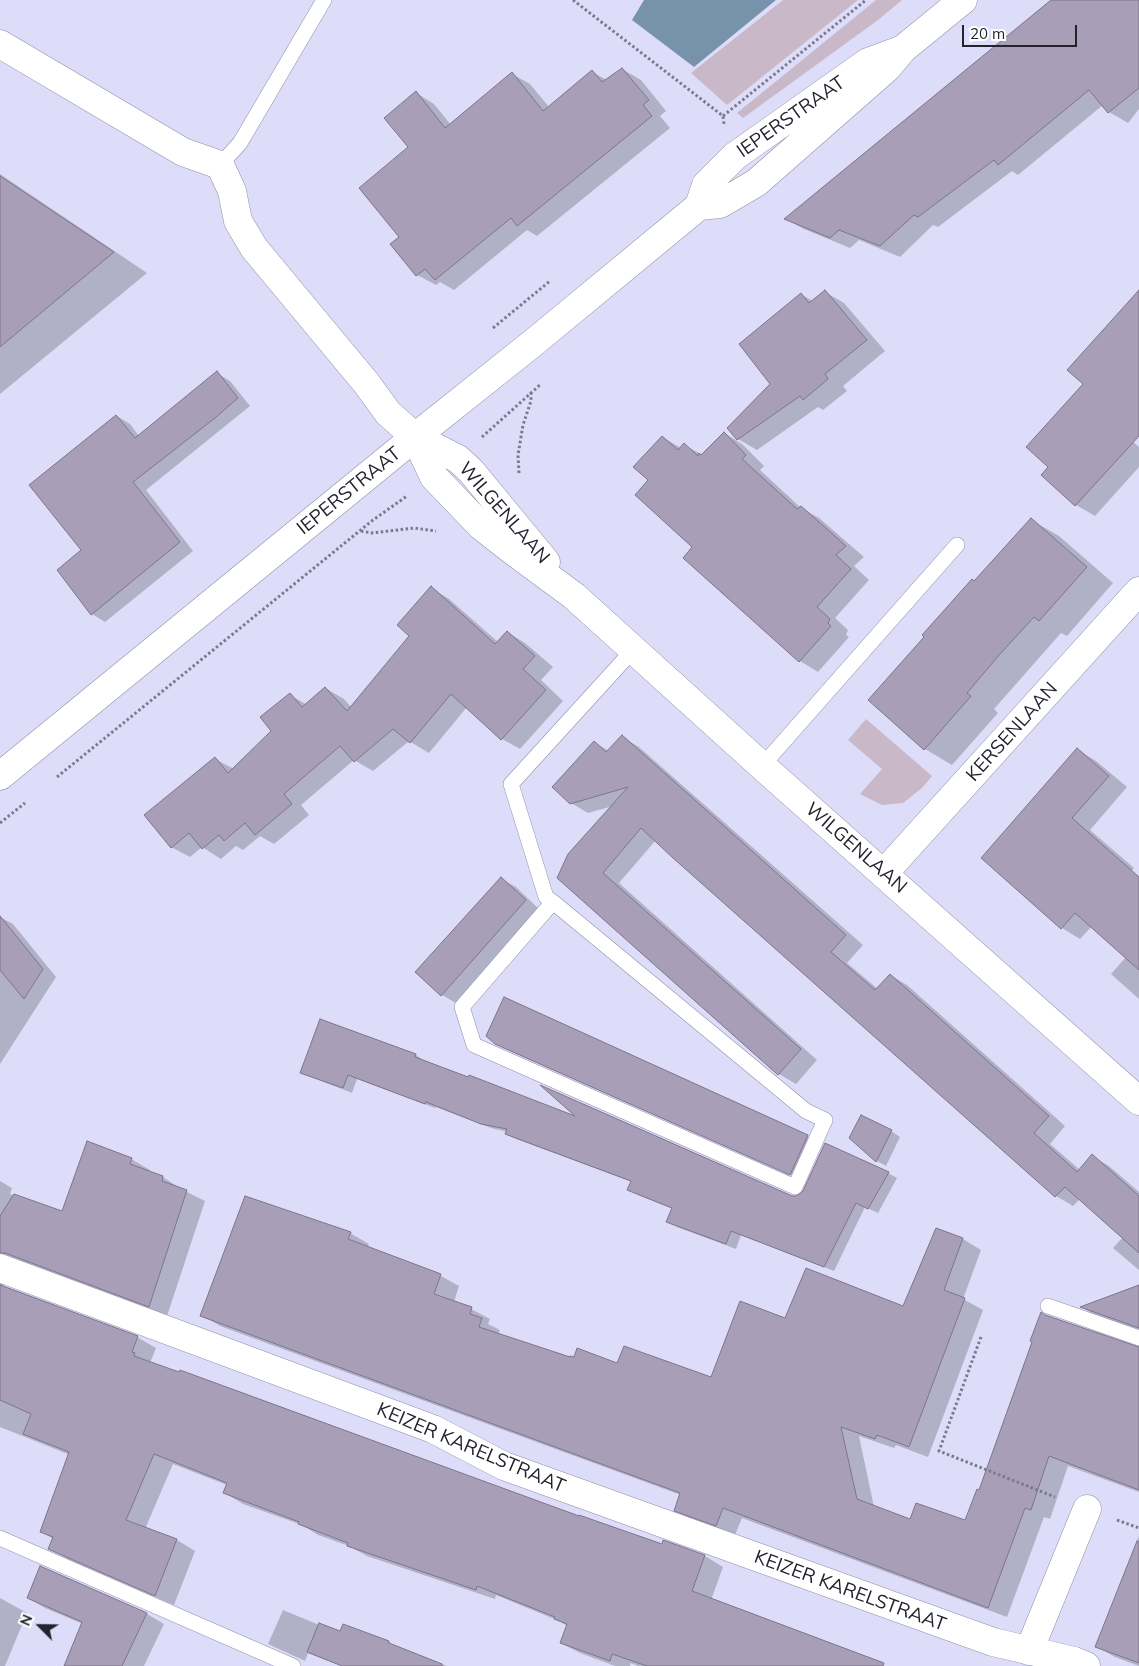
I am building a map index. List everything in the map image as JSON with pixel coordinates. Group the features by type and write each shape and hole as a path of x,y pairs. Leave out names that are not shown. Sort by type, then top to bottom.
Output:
{"street":[{"name":"IEPERSTRAAT","path":"0,776 699,206 720,204 756,183 887,68 903,49 963,0"},
{"path":"0,44 183,152 220,165"},
{"name":"WILGENLAAN","path":"220,165 232,191 238,221 254,248 368,384 388,413 415,437 458,459 471,470 574,596 1139,1101"},
{"name":"KERSENLAAN","path":"884,873 1139,591"},
{"name":"KEIZER KARELSTRAAT","path":"0,1268 433,1429 504,1466 993,1642 1026,1658 1074,1662 1086,1666"},
{"path":"1026,1658 1086,1509"}],"lane":[{"path":"220,165 240,143 324,0"},
{"path":"762,766 957,545"},
{"path":"553,902 462,1007 474,1045 795,1188 825,1120 806,1111 546,896 511,784 634,650"},
{"path":"1048,1306 1139,1338"},
{"path":"0,1538 293,1666"}],"path":[{"path":"573,0 723,116 724,131"},
{"path":"723,116 866,0"},
{"path":"54,780 361,531"},
{"path":"0,823 31,798"},
{"path":"981,1337 939,1451 1086,1509"}],"shaded area":[{"path":"783,0 858,0 727,105 691,73"},
{"path":"876,0 902,0 878,20 743,118 737,113"},
{"path":"866,719 932,776 922,788 903,803 882,805 860,794 882,769 848,740"}],"water":[{"path":"644,0 776,0 694,67 632,20"}],"building":[{"path":"1051,0 1139,0 1139,88 1108,113 1089,90 998,165 994,160 918,217 914,215 880,246 839,230 830,238 784,219"},
{"path":"622,68 649,100 643,105 652,116 517,226 511,218 435,280 425,269 416,276 390,244 399,237 359,188 408,147 384,118 416,91 445,128 512,72 543,111 592,70 602,82"},
{"path":"0,176 114,252 0,347"},
{"path":"825,290 867,340 825,374 828,379 803,400 800,396 737,440 727,428 770,384 739,344 801,293 809,303"},
{"path":"1139,290 1139,436 1075,506 1041,475 1048,467 1026,447 1083,384 1067,370"},
{"path":"217,371 238,398 133,482 180,542 91,615 57,570 81,550 29,485 116,415 135,438"},
{"path":"724,432 746,455 742,459 797,509 801,506 846,546 836,555 851,569 817,607 830,619 828,623 831,626 799,662 683,558 692,547 635,495 648,480 633,467 662,436 678,450 684,443 698,456 699,453 701,455"},
{"path":"1031,518 1087,567 1039,621 1034,617 1000,654 967,693 971,696 924,750 868,700 972,579 974,581"},
{"path":"431,586 495,644 507,631 535,656 523,669 546,690 501,740 451,694 410,743 393,729 354,762 340,746 284,794 292,804 255,835 245,823 224,841 219,835 202,849 189,833 171,848 144,815 215,757 228,773 271,731 260,717 290,693 302,707 325,687 347,711 409,636 397,625"},
{"path":"622,735 846,935 831,952 875,990 890,974 1049,1116 1034,1133 1077,1172 1092,1154 1139,1196 1139,1253 1065,1187 1055,1197 641,828 603,873 801,1049 778,1075 557,878 568,854 628,787 570,804 552,787 594,741 606,752"},
{"path":"1077,748 1109,776 1072,818 1139,877 1139,970 1075,913 1061,929 981,858"},
{"path":"501,877 526,900 441,996 415,972"},
{"path":"0,916 43,969 24,999 0,970"},
{"path":"504,997 808,1135 790,1175 495,1044 486,1036"},
{"path":"320,1019 416,1054 415,1057 468,1077 469,1075 575,1116 540,1085 792,1196 796,1196 803,1191 825,1143 889,1172 868,1209 856,1203 824,1267 731,1231 726,1244 666,1222 672,1208 627,1190 631,1181 505,1134 507,1129 481,1124 426,1102 425,1104 348,1075 343,1088 300,1073"},
{"path":"861,1115 892,1130 876,1162 849,1138"},
{"path":"87,1141 132,1158 130,1164 163,1176 162,1181 187,1190 149,1307 5,1253 0,1253 0,1216 14,1194 62,1211"},
{"path":"245,1196 351,1232 348,1239 441,1274 434,1294 472,1307 470,1314 482,1318 479,1327 570,1357 574,1357 577,1348 617,1363 624,1346 711,1377 740,1301 785,1318 806,1268 903,1306 936,1228 963,1238 944,1290 965,1298 909,1447 877,1435 875,1439 841,1427 857,1499 910,1519 916,1503 965,1520 977,1489 979,1490 1041,1312 1139,1347 1139,1490 1049,1456 1031,1510 1025,1508 988,1608 723,1508 716,1526 674,1511 680,1493 200,1316"},
{"path":"0,1285 138,1336 132,1352 135,1353 134,1356 179,1372 180,1370 579,1516 662,1544 663,1540 705,1555 692,1591 884,1663 883,1666 647,1666 612,1654 610,1661 560,1643 567,1624 554,1619 555,1617 477,1586 476,1590 347,1546 348,1543 298,1524 299,1522 223,1493 227,1483 154,1454 126,1520 177,1539 155,1596 48,1549 53,1537 40,1532 69,1452 23,1434 31,1414 0,1400"},
{"path":"1139,1285 1139,1328 1080,1307"},
{"path":"1137,1541 1139,1542 1139,1663 1095,1647"},
{"path":"40,1566 147,1613 122,1666 64,1666 82,1622 27,1598"},
{"path":"319,1623 340,1631 343,1624 389,1641 389,1643 442,1664 442,1666 342,1666 307,1652"}]}
